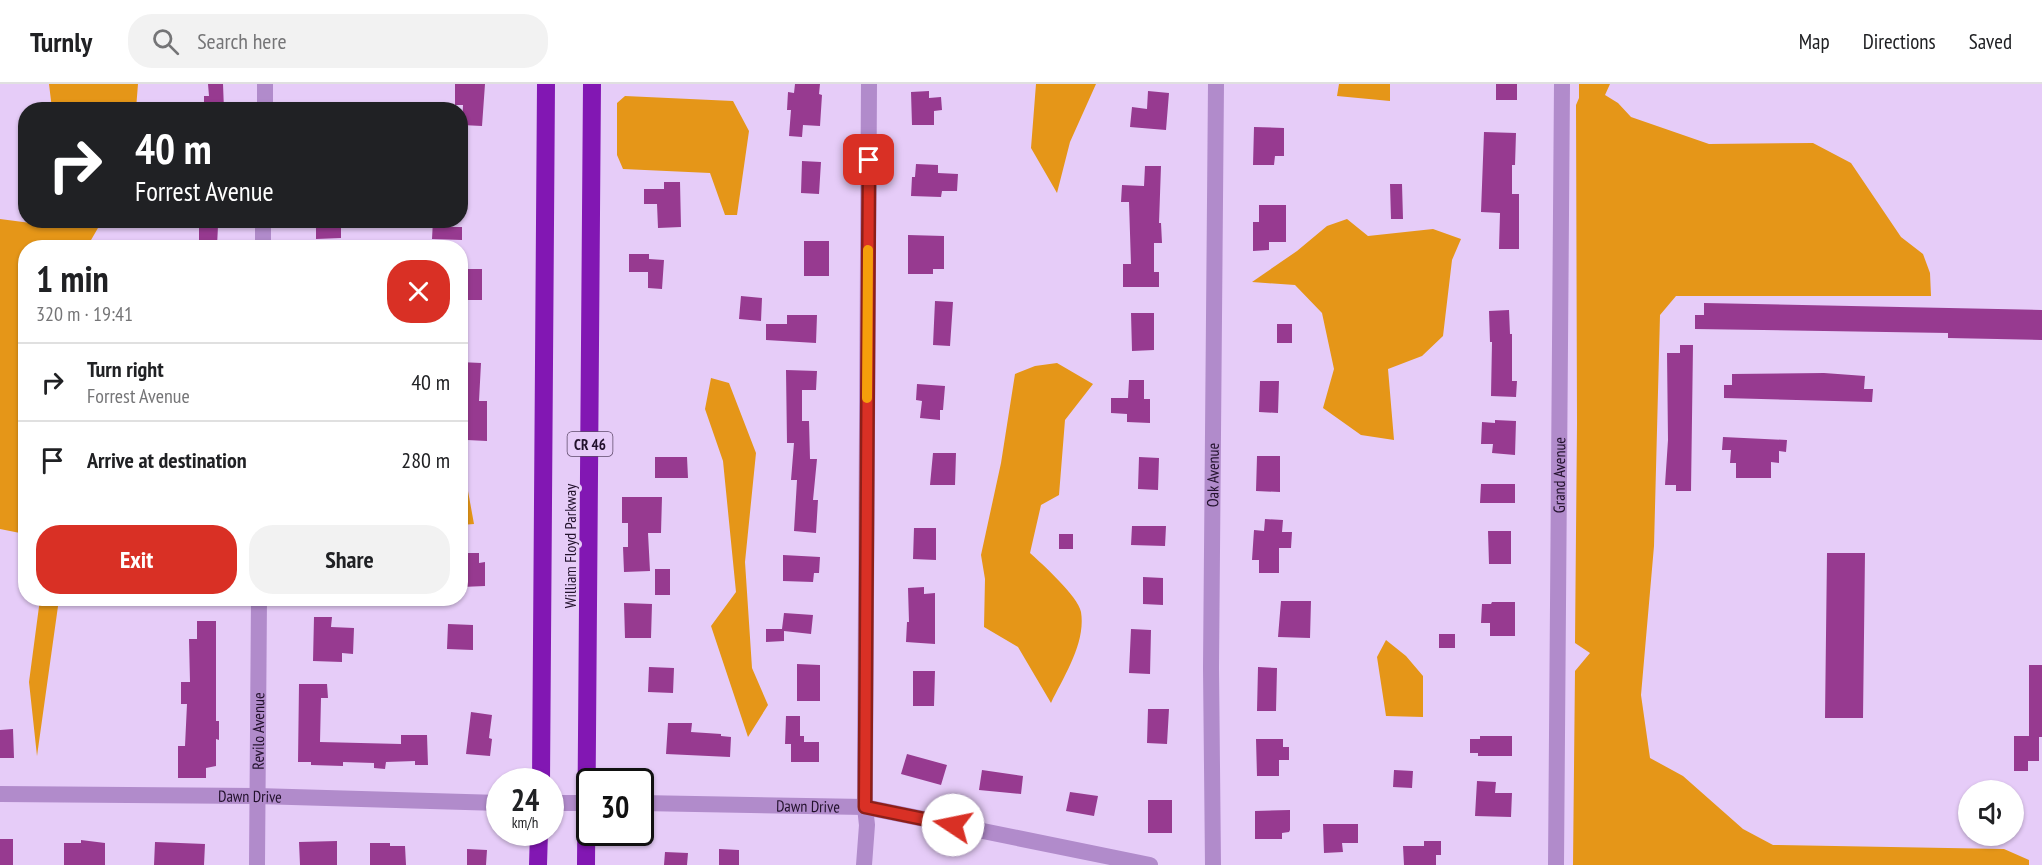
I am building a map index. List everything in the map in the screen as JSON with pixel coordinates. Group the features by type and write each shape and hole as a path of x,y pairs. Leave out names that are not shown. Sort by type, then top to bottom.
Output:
{"highway":[{"name":"William Floyd Parkway","path":"541,768 546,84"},
{"name":"William Floyd Parkway","path":"588,768 592,84"},
{"path":"538,865 539,846"},
{"name":"William Floyd Parkway","path":"586,865 587,846"}],"street":[{"path":"265,84 265,102"},
{"path":"864,865 867,825 865,807 869,84"},
{"name":"Oak Avenue","path":"1213,865 1211,668 1216,84"},
{"name":"Grand Avenue","path":"1556,865 1562,84"},
{"name":"Revilo Avenue","path":"257,865 260,606"},
{"name":"Dawn Drive","path":"0,794 257,796 486,802"},
{"name":"Dawn Drive","path":"654,803 865,807 1150,865"}],"shaded area":[{"path":"49,84 138,84 137,102 51,102"},
{"path":"1036,84 1096,84 1070,142 1057,193 1031,148"},
{"path":"1339,84 1390,84 1390,101 1337,96"},
{"path":"1579,84 1610,84 1605,95 1618,103 1631,117 1709,144 1813,143 1851,163 1901,237 1923,254 1930,273 1931,296 1676,296 1660,315 1654,546 1641,695 1650,758 1683,776 1743,829 1773,845 2004,849 2029,860 2029,865 1573,865 1575,671 1590,653 1575,643 1576,105 1579,98"},
{"path":"625,96 733,101 749,131 737,215 725,215 710,173 623,169 617,155 617,103"},
{"path":"0,219 18,221 18,228 98,228 91,240 18,240 18,533 0,529"},
{"path":"1347,219 1368,236 1433,229 1461,239 1452,260 1443,336 1422,356 1388,369 1394,440 1361,435 1323,408 1334,369 1322,313 1295,285 1252,282 1297,251 1327,226"},
{"path":"1057,363 1093,384 1065,420 1059,495 1041,505 1030,553 1067,589 1081,612 1082,624 1077,647 1068,671 1051,703 1018,647 984,627 985,579 981,555 1001,463 1015,374 1035,366"},
{"path":"711,378 729,383 756,453 745,562 752,668 768,705 748,737 711,626 736,592 723,461 705,409"},
{"path":"468,491 474,524 468,524"},
{"path":"39,606 58,606 37,756 29,682"},
{"path":"1386,640 1406,656 1423,676 1423,717 1386,716 1377,657"}],"building":[{"path":"208,84 223,84 224,102 204,102 204,96 209,96"},
{"path":"455,84 485,84 482,126 468,125 468,102 455,102"},
{"path":"795,84 820,84 819,94 822,95 820,126 803,125 802,137 789,136 791,110 787,110 788,92 794,93"},
{"path":"1496,84 1517,84 1517,100 1496,100"},
{"path":"929,91 929,98 941,97 942,110 934,111 934,125 912,125 911,92"},
{"path":"1148,91 1169,93 1166,130 1130,127 1132,107 1147,109"},
{"path":"1254,127 1284,128 1284,156 1275,156 1274,165 1253,165"},
{"path":"1484,132 1516,133 1515,165 1512,165 1512,194 1519,194 1519,249 1499,249 1500,213 1481,212"},
{"path":"802,161 821,162 819,194 801,193"},
{"path":"916,164 938,165 938,173 958,174 957,191 942,191 941,197 911,196 912,177 915,177"},
{"path":"1145,166 1161,166 1159,223 1161,223 1162,243 1154,243 1154,272 1159,272 1159,287 1123,287 1123,264 1131,264 1129,202 1121,202 1122,185 1144,186"},
{"path":"664,182 680,182 681,227 658,228 657,204 644,204 644,189 664,189"},
{"path":"1390,184 1402,184 1403,219 1391,219"},
{"path":"1259,205 1286,205 1286,242 1269,242 1269,250 1253,251 1253,222 1259,222"},
{"path":"199,228 218,228 217,240 199,240"},
{"path":"316,228 341,228 341,238 316,239"},
{"path":"433,228 462,228 462,240 432,239"},
{"path":"908,235 944,236 944,269 933,269 933,274 908,274"},
{"path":"804,241 829,241 829,276 804,276"},
{"path":"629,254 649,254 649,259 664,260 662,289 648,288 648,272 629,272"},
{"path":"468,269 482,269 482,300 468,300"},
{"path":"741,296 762,298 761,321 739,319"},
{"path":"935,301 953,302 950,346 933,345"},
{"path":"1704,303 2042,310 2042,340 1948,338 1948,333 1695,329 1695,315 1704,315"},
{"path":"1509,310 1510,334 1512,334 1512,381 1517,381 1516,397 1491,396 1492,342 1490,342 1489,311"},
{"path":"1131,313 1154,313 1154,350 1132,351"},
{"path":"787,315 817,315 816,343 766,340 766,324 787,324"},
{"path":"1277,324 1292,324 1292,343 1277,343"},
{"path":"1680,345 1693,345 1691,491 1676,491 1676,485 1665,485 1668,440 1667,353 1680,353"},
{"path":"468,362 481,363 479,401 487,401 487,441 468,440"},
{"path":"786,370 817,371 816,390 802,390 802,421 809,421 810,459 817,459 813,500 818,500 816,533 794,531 797,480 791,480 794,443 787,443"},
{"path":"1824,373 1865,376 1864,389 1873,389 1872,402 1724,398 1724,385 1732,385 1732,374"},
{"path":"1129,380 1144,380 1144,399 1150,399 1150,423 1127,422 1127,414 1111,413 1111,398 1128,398"},
{"path":"1260,381 1279,381 1278,413 1259,412"},
{"path":"917,384 945,386 940,420 920,418 922,401 916,400"},
{"path":"1495,420 1516,421 1515,455 1492,453 1493,444 1481,444 1482,422 1495,423"},
{"path":"1723,437 1787,440 1786,452 1779,451 1779,463 1771,462 1771,478 1736,478 1736,463 1730,463 1731,450 1722,450"},
{"path":"933,453 956,453 955,485 930,485"},
{"path":"1257,456 1280,456 1280,492 1256,491"},
{"path":"655,457 687,457 688,478 655,478"},
{"path":"1139,457 1159,458 1158,490 1138,489"},
{"path":"1481,484 1515,484 1515,503 1480,503"},
{"path":"622,497 662,497 661,533 648,533 650,571 624,572 623,547 628,547 628,523 622,523"},
{"path":"1265,519 1283,520 1282,532 1292,532 1291,548 1279,548 1279,573 1259,573 1259,560 1252,560 1254,530 1264,531"},
{"path":"1132,526 1166,526 1165,546 1131,545"},
{"path":"914,528 936,528 936,560 913,559"},
{"path":"1488,531 1511,531 1511,564 1489,564"},
{"path":"1059,534 1073,534 1073,549 1059,549"},
{"path":"468,553 479,553 479,563 485,562 485,586 468,587"},
{"path":"1827,553 1865,553 1863,718 1825,718"},
{"path":"783,555 820,557 819,573 814,573 813,582 783,581"},
{"path":"655,569 670,569 670,595 655,595"},
{"path":"1143,577 1163,578 1163,605 1143,604"},
{"path":"924,587 924,594 935,593 935,644 906,642 907,622 909,622 908,588"},
{"path":"1281,601 1311,601 1310,638 1278,637"},
{"path":"1515,602 1515,636 1490,636 1490,623 1481,623 1482,604"},
{"path":"624,603 652,604 651,638 625,638"},
{"path":"784,613 813,615 811,634 784,631 784,641 766,642 766,629 782,629"},
{"path":"314,617 332,617 331,627 354,628 353,654 342,653 342,662 313,661"},
{"path":"197,621 216,621 216,721 219,721 219,740 216,739 216,766 206,768 206,778 178,778 178,746 185,746 187,704 181,704 181,682 190,682 189,639 197,639"},
{"path":"448,624 473,625 473,650 447,649"},
{"path":"1131,629 1151,630 1150,674 1129,673"},
{"path":"1439,634 1455,634 1455,648 1439,648"},
{"path":"797,664 820,665 820,701 797,701"},
{"path":"2029,665 2042,665 2042,737 2039,737 2039,761 2028,761 2028,771 2014,771 2014,736 2029,736"},
{"path":"649,667 674,668 673,693 648,692"},
{"path":"1258,667 1277,668 1276,711 1257,711"},
{"path":"913,671 935,671 934,706 913,706"},
{"path":"299,684 327,684 328,698 321,698 320,742 401,744 401,735 427,735 428,765 415,765 415,761 386,762 385,769 374,768 374,763 343,762 343,766 311,765 311,762 298,762"},
{"path":"1148,709 1169,709 1167,744 1147,743"},
{"path":"471,712 492,715 489,738 492,739 490,756 466,754"},
{"path":"786,716 800,716 800,736 804,736 804,742 819,742 819,762 791,762 791,744 785,744"},
{"path":"668,723 692,723 691,732 731,737 730,757 666,754"},
{"path":"13,729 14,758 0,758 0,730"},
{"path":"1480,736 1512,736 1512,756 1478,756 1478,753 1470,753 1470,739 1480,739"},
{"path":"1256,739 1283,739 1283,747 1289,747 1289,760 1279,760 1279,776 1257,776"},
{"path":"907,754 947,765 941,785 901,774"},
{"path":"982,770 1023,776 1021,794 979,790"},
{"path":"1394,770 1413,771 1412,788 1393,787"},
{"path":"1477,781 1496,782 1495,793 1512,793 1511,817 1475,816"},
{"path":"1070,792 1098,796 1094,816 1066,811"},
{"path":"1148,800 1172,800 1172,833 1148,833"},
{"path":"1290,810 1290,830 1282,833 1282,839 1255,839 1255,811"},
{"path":"1323,824 1358,824 1358,843 1342,843 1343,852 1324,853"},
{"path":"0,839 13,839 13,865 0,865"},
{"path":"81,840 105,843 105,865 64,865 64,843 81,843"},
{"path":"337,841 337,865 300,865 299,842"},
{"path":"1424,841 1441,841 1441,855 1436,855 1436,865 1404,865 1403,846 1424,846"},
{"path":"155,842 205,844 204,865 154,865"},
{"path":"370,843 405,846 406,865 370,865"},
{"path":"467,849 487,850 486,865 467,865"},
{"path":"719,849 739,850 739,865 719,865"},
{"path":"665,852 688,853 687,865 664,865"}],"slow traffic":[{"path":"867,398 868,250"}],"route":[{"path":"869,160 865,807 953,825"}]}
